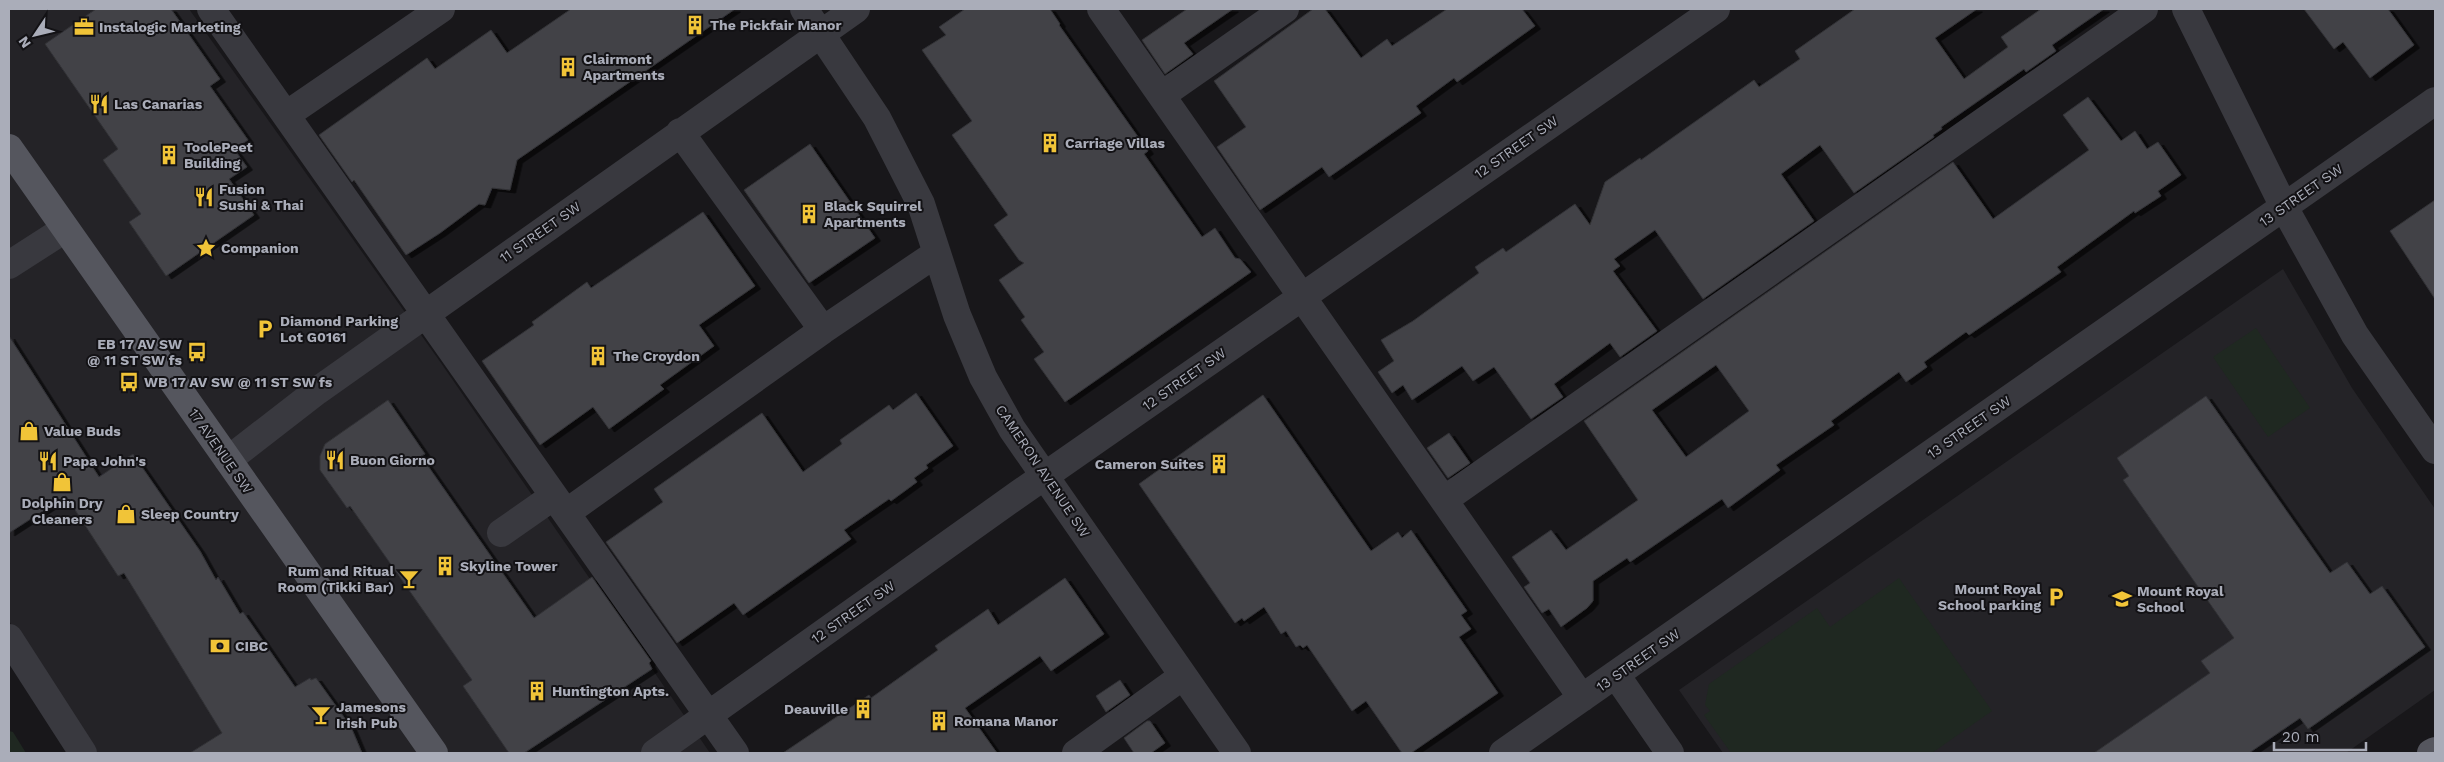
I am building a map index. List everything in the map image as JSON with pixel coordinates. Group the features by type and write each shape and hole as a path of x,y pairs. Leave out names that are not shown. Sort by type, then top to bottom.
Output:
{"main road":[{"name":"17 AVENUE SW","path":"9,148 434,753"},
{"path":"2431,753 2435,750"}],"street":[{"path":"211,9 735,753"},
{"path":"286,115 441,9"},
{"name":"CAMERON AVENUE SW","path":"804,9 877,118 921,204 957,315 983,378 1012,429 1237,753"},
{"name":"11 STREET SW","path":"228,460 316,391 856,9"},
{"path":"1101,9 1582,698"},
{"path":"1162,95 1286,9"},
{"name":"12 STREET SW","path":"654,753 1044,476 1716,9"},
{"path":"1444,500 2144,9"},
{"path":"2186,9 2284,207 2355,335 2431,435"},
{"name":"13 STREET SW","path":"1503,753 2435,101"},
{"path":"680,132 823,330"},
{"path":"9,265 65,229"},
{"path":"501,533 560,504 937,253"},
{"path":"9,638 83,753"},
{"path":"1616,675 1670,753"},
{"path":"1076,753 1183,676"}],"shaded area":[{"path":"9,9 189,9 441,363 710,753 94,753 9,621"},
{"name":"Mount Royal School","path":"2283,269 2352,388 2435,509 2435,690 2346,753 1723,753 1679,690"},
{"path":"2256,328 2310,408 2268,437 2213,357"},
{"path":"1899,578 1992,711 1932,753 1731,753 1704,715 1710,711 1705,705 1709,684 1817,608 1830,627"},
{"path":"9,731 13,732 26,753 9,753"}],"building":[{"path":"96,9 171,9 220,79 210,86 248,140 234,149 247,167 229,179 254,215 166,276 129,222 141,214 103,160 118,149 45,44"},
{"path":"571,9 735,9 517,160 510,190 492,188 485,205 479,204 406,255 354,180 352,182 319,135 427,58 435,69 491,30 507,53"},
{"path":"965,9 1050,9 1059,25 1148,151 1144,154 1202,237 1215,228 1235,258 1240,259 1251,272 1065,402 1034,359 1044,352 1021,320 1025,317 999,280 1024,263 1019,260 994,225 1008,215 952,135 972,121 922,50 946,35 939,27"},
{"path":"1187,9 1233,9 1184,43 1193,54 1165,74 1142,40"},
{"path":"1313,9 1325,9 1361,58 1387,39 1392,46 1447,9 1522,9 1535,26 1457,82 1454,78 1416,106 1421,113 1329,177 1322,167 1260,210 1217,147 1246,127 1214,81"},
{"path":"1855,9 1977,9 1935,38 1964,79 2008,47 2001,37 2041,9 2104,9 2052,45 2056,51 2026,72 2024,69 1941,127 1942,129 1933,135 1934,137 1854,193 1820,145 1781,174 1814,221 1703,299 1655,230 1614,259 1620,266 1613,271 1657,331 1620,357 1610,343 1554,384 1563,397 1531,419 1494,367 1473,381 1462,366 1412,400 1403,385 1392,393 1378,372 1394,361 1381,340 1413,321 1479,273 1475,267 1503,248 1506,252 1575,204 1590,225 1605,182 1640,158 1641,160 1754,80 1759,87 1800,59 1795,51"},
{"path":"2304,9 2388,9 2414,45 2370,78 2343,42 2334,49"},
{"path":"2088,97 2121,141 2135,131 2147,149 2158,142 2181,175 2158,191 2161,196 2135,213 2134,211 2057,267 2061,272 1969,335 1966,332 1924,362 1927,367 1906,382 1899,372 1831,421 1834,425 1776,465 1780,470 1728,508 1722,499 1630,562 1627,558 1593,581 1593,601 1587,608 1561,627 1549,609 1542,613 1524,587 1530,583 1512,557 1551,530 1566,550 1638,500 1584,421 1953,162 1993,219 2089,150 2063,115","holes":["1716,365 1749,411 1686,457 1652,410"]},
{"name":"Black Squirrel Apartments","path":"810,144 875,238 809,283 744,190"},
{"path":"2435,200 2435,299 2390,231"},
{"path":"703,212 755,286 699,325 714,346 660,385 664,389 609,429 593,407 540,445 482,361 534,325 532,322 587,282 591,288"},
{"path":"9,336 99,477 133,454 200,551 216,580 218,577 240,614 243,612 295,687 310,678 311,680 316,678 351,727 362,753 190,753 222,733 124,573 118,576 66,496 9,533"},
{"path":"916,393 953,446 926,465 928,468 914,478 917,482 891,501 889,499 844,530 851,539 743,615 734,603 677,643 606,542 663,502 654,489 762,413 803,472 842,444 840,440 889,405 893,410"},
{"path":"1263,395 1371,551 1398,532 1402,538 1411,530 1467,611 1461,615 1471,629 1459,637 1498,693 1411,753 1402,753 1366,701 1352,711 1307,645 1303,648 1300,645 1296,647 1286,631 1281,634 1264,607 1244,621 1242,618 1235,623 1139,484"},
{"path":"2206,396 2330,573 2347,562 2370,594 2382,586 2425,647 2308,729 2300,718 2249,753 2094,753 2210,673 2201,661 2234,638 2123,480 2129,476 2117,458"},
{"path":"388,400 425,454 421,456 534,618 592,577 651,661 649,663 652,669 524,753 509,753 463,686 472,680 350,506 347,508 320,470 320,456 325,444"},
{"path":"1449,433 1470,463 1448,478 1427,448"},
{"path":"1065,578 1104,634 1051,671 1040,656 965,708 997,753 783,753 869,695 871,698 938,650 935,646 988,609 998,625"},
{"path":"1120,680 1130,695 1106,712 1096,696"},
{"path":"1147,721 1150,721 1165,743 1151,753 1134,753 1124,738"}],"place":[{"name":"The Pickfair Manor","path":"695,25"},
{"name":"Instalogic Marketing","path":"84,27"},
{"name":"Clairmont Apartments","path":"568,67"},
{"name":"Las Canarias","path":"99,104"},
{"name":"Carriage Villas","path":"1050,143"},
{"name":"ToolePeet Building","path":"169,155"},
{"name":"Fusion Sushi & Thai","path":"204,197"},
{"name":"Black Squirrel Apartments","path":"809,214"},
{"name":"Companion","path":"206,248"},
{"name":"Diamond Parking Lot G0161","path":"265,329"},
{"name":"EB 17 AV SW @ 11 ST SW fs","path":"197,352"},
{"name":"The Croydon","path":"598,356"},
{"name":"WB 17 AV SW @ 11 ST SW fs","path":"129,382"},
{"name":"Value Buds","path":"29,431"},
{"name":"Buon Giorno","path":"335,460"},
{"name":"Papa John's","path":"48,461"},
{"name":"Cameron Suites","path":"1219,464"},
{"name":"Dolphin Dry Cleaners","path":"62,482"},
{"name":"Sleep Country","path":"126,514"},
{"name":"Skyline Tower","path":"445,566"},
{"name":"Rum and Ritual Room (Tikki Bar)","path":"409,579"},
{"name":"Mount Royal School parking","path":"2056,597"},
{"name":"Mount Royal School","path":"2122,599"},
{"name":"CIBC","path":"220,646"},
{"name":"Huntington Apts.","path":"537,691"},
{"name":"Deauville","path":"863,709"},
{"name":"Jamesons Irish Pub","path":"321,715"},
{"name":"Romana Manor","path":"939,721"}]}
